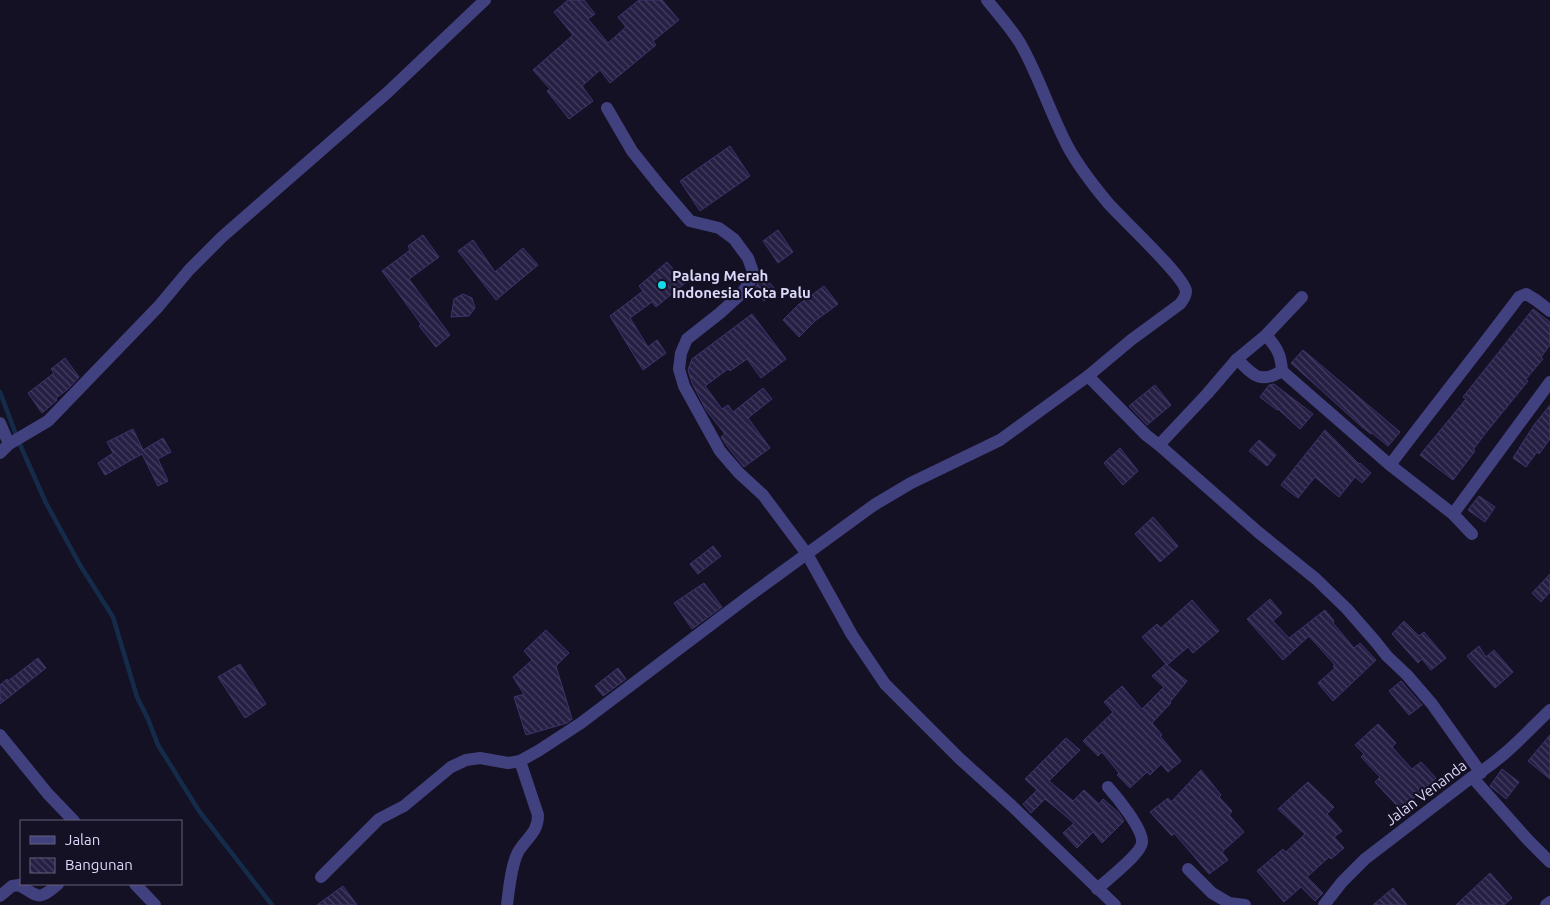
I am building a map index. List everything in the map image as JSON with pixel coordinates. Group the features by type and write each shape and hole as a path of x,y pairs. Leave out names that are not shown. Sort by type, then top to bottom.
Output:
{"street":[{"path":"0,423 8,446 48,421 158,307 189,270 222,237 388,92 485,0"},
{"path":"320,877 380,819 404,806 451,767 466,760 480,758 508,763 520,762 581,724 749,596 874,505 911,483 1000,440 1088,376 1131,340 1180,304 1185,298 1186,290 1182,282 1158,254 1117,213 1095,188 1081,168 1067,146 1037,76 1019,42 988,0"},
{"path":"607,108 632,151 690,221 719,228 734,239 748,258 753,272 751,280 742,293 687,339 681,352 679,369 684,386 720,451 762,495 807,554 852,635 885,684 959,758 1115,905"},
{"path":"1390,465 1520,297 1526,294 1550,311"},
{"path":"1158,445 1237,360 1266,335 1302,297"},
{"path":"1266,335 1277,348 1282,371 1390,465 1453,514 1472,534"},
{"path":"1237,360 1248,371 1261,378 1271,377 1282,371"},
{"path":"1088,376 1146,435 1258,532 1316,579 1341,604 1432,704 1476,775 1528,840 1550,862"},
{"path":"1453,514 1550,382"},
{"name":"Jalan Venanda","path":"1324,905 1342,882 1365,859 1476,775 1513,745 1550,710"},
{"path":"0,735 48,794 73,820"},
{"path":"507,905 509,882 518,852 534,832 538,823 538,815 520,762"},
{"path":"1097,889 1139,851 1142,842 1139,832 1123,804 1108,787"},
{"path":"1188,869 1212,893 1229,903 1245,905"},
{"path":"0,896 12,886 19,885 38,896 43,896 57,885"},
{"path":"136,885 155,905"},
{"path":"1546,905 1550,902"}],"building":[{"path":"568,0 584,0 595,14 588,19 608,43 626,27 618,17 639,0 662,0 679,20 653,41 656,45 610,83 600,70 582,86 593,101 569,119 547,91 550,89 533,70 573,35 554,12"},
{"path":"730,146 750,176 700,211 680,181"},
{"path":"778,230 793,252 778,263 763,241"},
{"path":"423,235 439,257 409,279 450,335 436,347 419,326 421,324 382,271 410,250 408,246"},
{"path":"473,240 495,272 523,248 538,265 496,300 458,251"},
{"path":"667,262 685,283 656,307 652,302 630,318 648,347 657,340 666,353 643,370 610,316 643,291 639,286"},
{"path":"764,277 776,290 764,301 754,290 759,281"},
{"path":"824,286 838,304 815,321 799,337 783,320 798,305"},
{"path":"463,294 472,298 475,308 469,316 451,317 454,299"},
{"path":"1533,309 1550,322 1550,345 1541,357 1543,359 1526,379 1528,381 1484,435 1473,450 1475,451 1453,480 1420,455 1466,399 1463,397"},
{"path":"752,314 786,359 761,378 747,359 730,371 728,369 705,386 722,409 728,405 733,412 763,388 772,399 748,418 770,448 744,467 721,437 725,434 706,410 692,383 688,370 692,359"},
{"path":"1303,350 1400,432 1388,446 1361,426 1291,363"},
{"path":"65,358 79,377 42,413 28,393 54,373 51,369"},
{"path":"1274,384 1313,414 1300,429 1278,409 1260,397 1269,385"},
{"path":"1155,385 1171,405 1147,425 1129,406"},
{"path":"1550,405 1550,439 1526,467 1513,458 1534,425"},
{"path":"133,429 143,450 163,438 171,452 158,459 168,481 158,486 142,454 105,475 98,463 113,453 107,442"},
{"path":"1325,430 1359,464 1371,473 1362,483 1355,477 1339,497 1315,477 1298,498 1281,485"},
{"path":"1259,440 1276,455 1267,466 1249,451"},
{"path":"1120,448 1138,471 1123,485 1104,463"},
{"path":"1479,496 1495,507 1485,522 1468,510"},
{"path":"1153,517 1178,546 1160,562 1135,534"},
{"path":"713,546 721,556 698,574 690,564"},
{"path":"1550,574 1550,592 1541,602 1532,593"},
{"path":"704,583 722,607 692,629 674,603"},
{"path":"1270,599 1282,613 1273,621 1289,638 1325,610 1334,621 1333,623 1354,648 1360,643 1376,660 1333,701 1318,683 1335,668 1333,666 1335,665 1309,636 1283,660 1247,619"},
{"path":"1192,600 1219,631 1193,653 1188,647 1167,665 1187,681 1171,703 1152,723 1162,735 1160,736 1181,761 1168,772 1161,764 1150,775 1147,772 1130,788 1117,775 1119,773 1102,752 1098,756 1083,741 1113,712 1104,702 1122,686 1142,709 1164,687 1152,676 1166,664 1142,637 1157,624 1161,628"},
{"path":"1404,621 1419,636 1424,632 1446,658 1431,670 1422,659 1418,663 1392,634"},
{"path":"546,630 569,653 556,666 572,719 567,723 526,735 514,697 524,694 513,677 532,660 524,651"},
{"path":"1479,646 1486,657 1494,650 1513,672 1495,688 1467,656"},
{"path":"38,658 46,668 0,704 0,685"},
{"path":"240,664 266,704 245,718 218,677"},
{"path":"618,668 626,679 603,696 595,686"},
{"path":"1401,681 1422,705 1409,715 1389,691"},
{"path":"1378,724 1396,743 1392,747 1412,769 1421,762 1436,778 1401,810 1375,782 1380,777 1361,757 1364,754 1355,745"},
{"path":"1550,735 1550,779 1528,761"},
{"path":"1066,738 1080,750 1049,781 1073,801 1084,790 1099,804 1103,799 1118,812 1124,821 1102,843 1093,832 1077,848 1063,833 1074,823 1045,799 1031,813 1023,804 1037,790 1025,779"},
{"path":"1502,769 1519,782 1506,799 1490,786"},
{"path":"1201,770 1221,795 1219,797 1232,811 1229,815 1244,832 1222,852 1228,860 1209,874 1174,833 1172,836 1150,812 1168,798 1171,802"},
{"path":"1308,782 1334,807 1327,814 1342,831 1334,837 1344,848 1331,859 1329,857 1307,877 1323,893 1315,901 1301,887 1284,902 1257,871 1283,849 1286,852 1305,834 1278,809"},
{"path":"1490,873 1512,898 1504,905 1456,905"},
{"path":"343,886 357,905 317,905"},
{"path":"1393,888 1407,905 1373,905"}],"waterway":[{"path":"0,392 18,440 46,503 80,565 113,617 137,697 158,745 199,811 272,905"}],"place":[{"name":"Palang Merah Indonesia Kota Palu","path":"662,285"}]}
